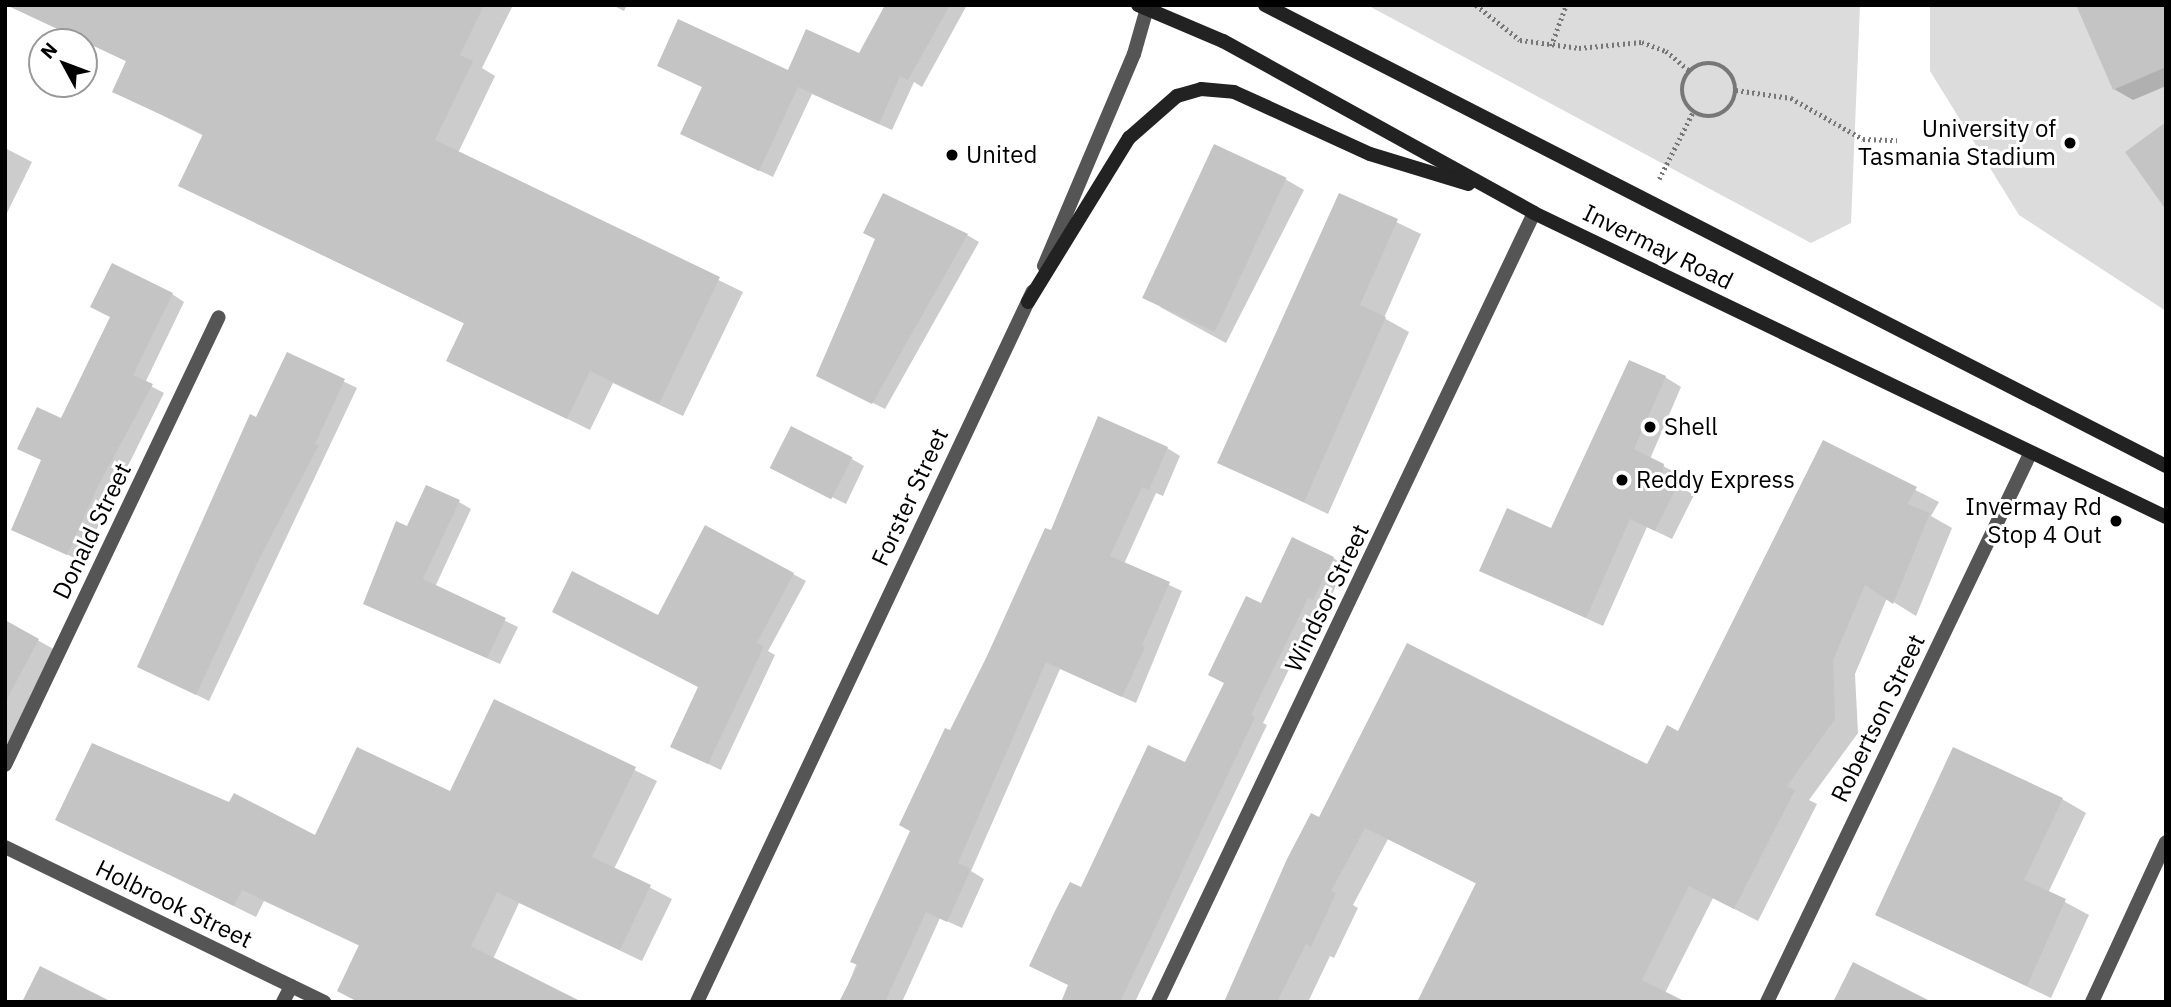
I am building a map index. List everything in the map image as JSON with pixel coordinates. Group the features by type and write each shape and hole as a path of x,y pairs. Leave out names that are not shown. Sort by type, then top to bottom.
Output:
{"main road":[{"name":"Invermay Road","path":"1265,5 1648,198 2166,466"},
{"name":"Invermay Road","path":"1145,7 1223,41 1534,212 2030,454 2166,517"},
{"path":"1028,302 1129,138 1177,96 1200,89 1234,92 1370,154 1497,192"}],"street":[{"name":"Forster Street","path":"697,1002 1028,302 1134,54 1145,7"},
{"name":"Windsor Street","path":"1158,1002 1534,212"},
{"name":"Donald Street","path":"5,765 219,317"},
{"name":"Robertson Street","path":"1767,1002 2030,454"},
{"path":"2092,1002 2166,842"},
{"name":"Holbrook Street","path":"5,847 324,1002"},
{"path":"283,1002 291,986"}],"path":[{"path":"1476,5 1514,37 1551,46 1579,48 1642,41 1666,51 1690,71"},
{"path":"1551,46 1566,5"},
{"path":"1705,64 1722,66 1734,79 1736,90 1733,104 1720,115 1693,112 1682,88 1690,71 1705,64"},
{"path":"1736,90 1791,98 1863,139 1897,140"},
{"path":"1648,198 1693,112"}],"shaded area":[{"path":"1367,5 1860,5 1851,223 1811,243"},
{"name":"University of Tasmania Stadium","path":"1930,5 2166,5 2166,311 2019,215 1930,71"}],"building":[{"path":"7,5 484,5 460,55 473,61 435,140 720,277 659,404 590,371 567,419 446,361 464,323 178,186 203,134 112,92 126,61 98,48 98,28 56,28"},
{"path":"885,5 950,5 908,80 900,76 879,124 798,87 759,171 680,134 702,87 657,66 678,19 788,70 806,29 859,53"},
{"path":"2076,5 2166,5 2166,67 2113,90"},
{"path":"2166,122 2166,210 2125,152"},
{"path":"1214,144 1287,178 1215,332 1142,298"},
{"path":"883,193 968,234 872,404 816,376 875,239 863,233"},
{"path":"1339,193 1398,219 1360,305 1386,317 1304,502 1217,463"},
{"path":"112,263 173,293 133,375 153,384 98,486 67,555 11,530 41,460 17,449 37,407 61,418 110,317 90,307"},
{"path":"287,352 345,379 315,444 319,445 260,557 196,695 137,667 250,414 256,417"},
{"path":"1629,360 1666,376 1634,449 1664,464 1662,476 1678,484 1655,531 1630,519 1586,618 1479,571 1507,508 1551,528"},
{"path":"1098,416 1168,447 1149,490 1142,487 1110,556 1170,582 1142,645 1145,647 1122,697 1046,662 958,863 971,869 947,922 926,912 885,1002 839,1002 858,965 850,962 910,831 899,825 945,728 950,730 987,656 1045,528 1051,530"},
{"path":"791,426 852,457 831,499 770,468"},
{"path":"1823,440 1917,487 1907,504 1930,513 1893,604 1865,585 1833,660 1835,719 1787,786 1795,790 1734,909 1689,886 1642,980 1686,1002 1417,1002 1476,883 1365,828 1331,891 1336,893 1311,947 1306,944 1277,1002 1224,1002 1287,859 1311,813 1319,817 1407,643 1647,764 1667,725 1678,731"},
{"path":"426,485 460,500 423,579 506,618 487,658 363,604 396,521 407,526"},
{"path":"705,525 794,573 757,643 764,646 708,764 670,747 698,687 552,612 572,571 658,615"},
{"path":"1292,537 1334,557 1313,600 1308,598 1251,715 1255,717 1120,1002 1061,1002 1068,985 1029,966 1055,911 1070,882 1081,887 1148,745 1185,762 1224,683 1208,675 1246,596 1261,603"},
{"path":"5,620 39,639 5,703"},
{"path":"494,699 636,767 592,857 651,885 620,950 497,892 471,946 582,1002 358,1002 337,991 359,945 242,890 234,906 55,820 92,743 229,802 234,793 315,835 357,747 450,791"},
{"path":"1953,747 2063,798 2024,880 2066,899 2027,986 1875,915"},
{"path":"1853,962 1932,1002 1833,1002"},
{"path":"40,966 112,1002 22,1002"}],"place":[{"name":"University of Tasmania Stadium","path":"2070,143"},
{"name":"United","path":"952,155"},
{"name":"Shell","path":"1650,427"},
{"name":"Reddy Express","path":"1622,480"},
{"name":"Invermay Rd Stop 4 Out","path":"2116,521"}]}
